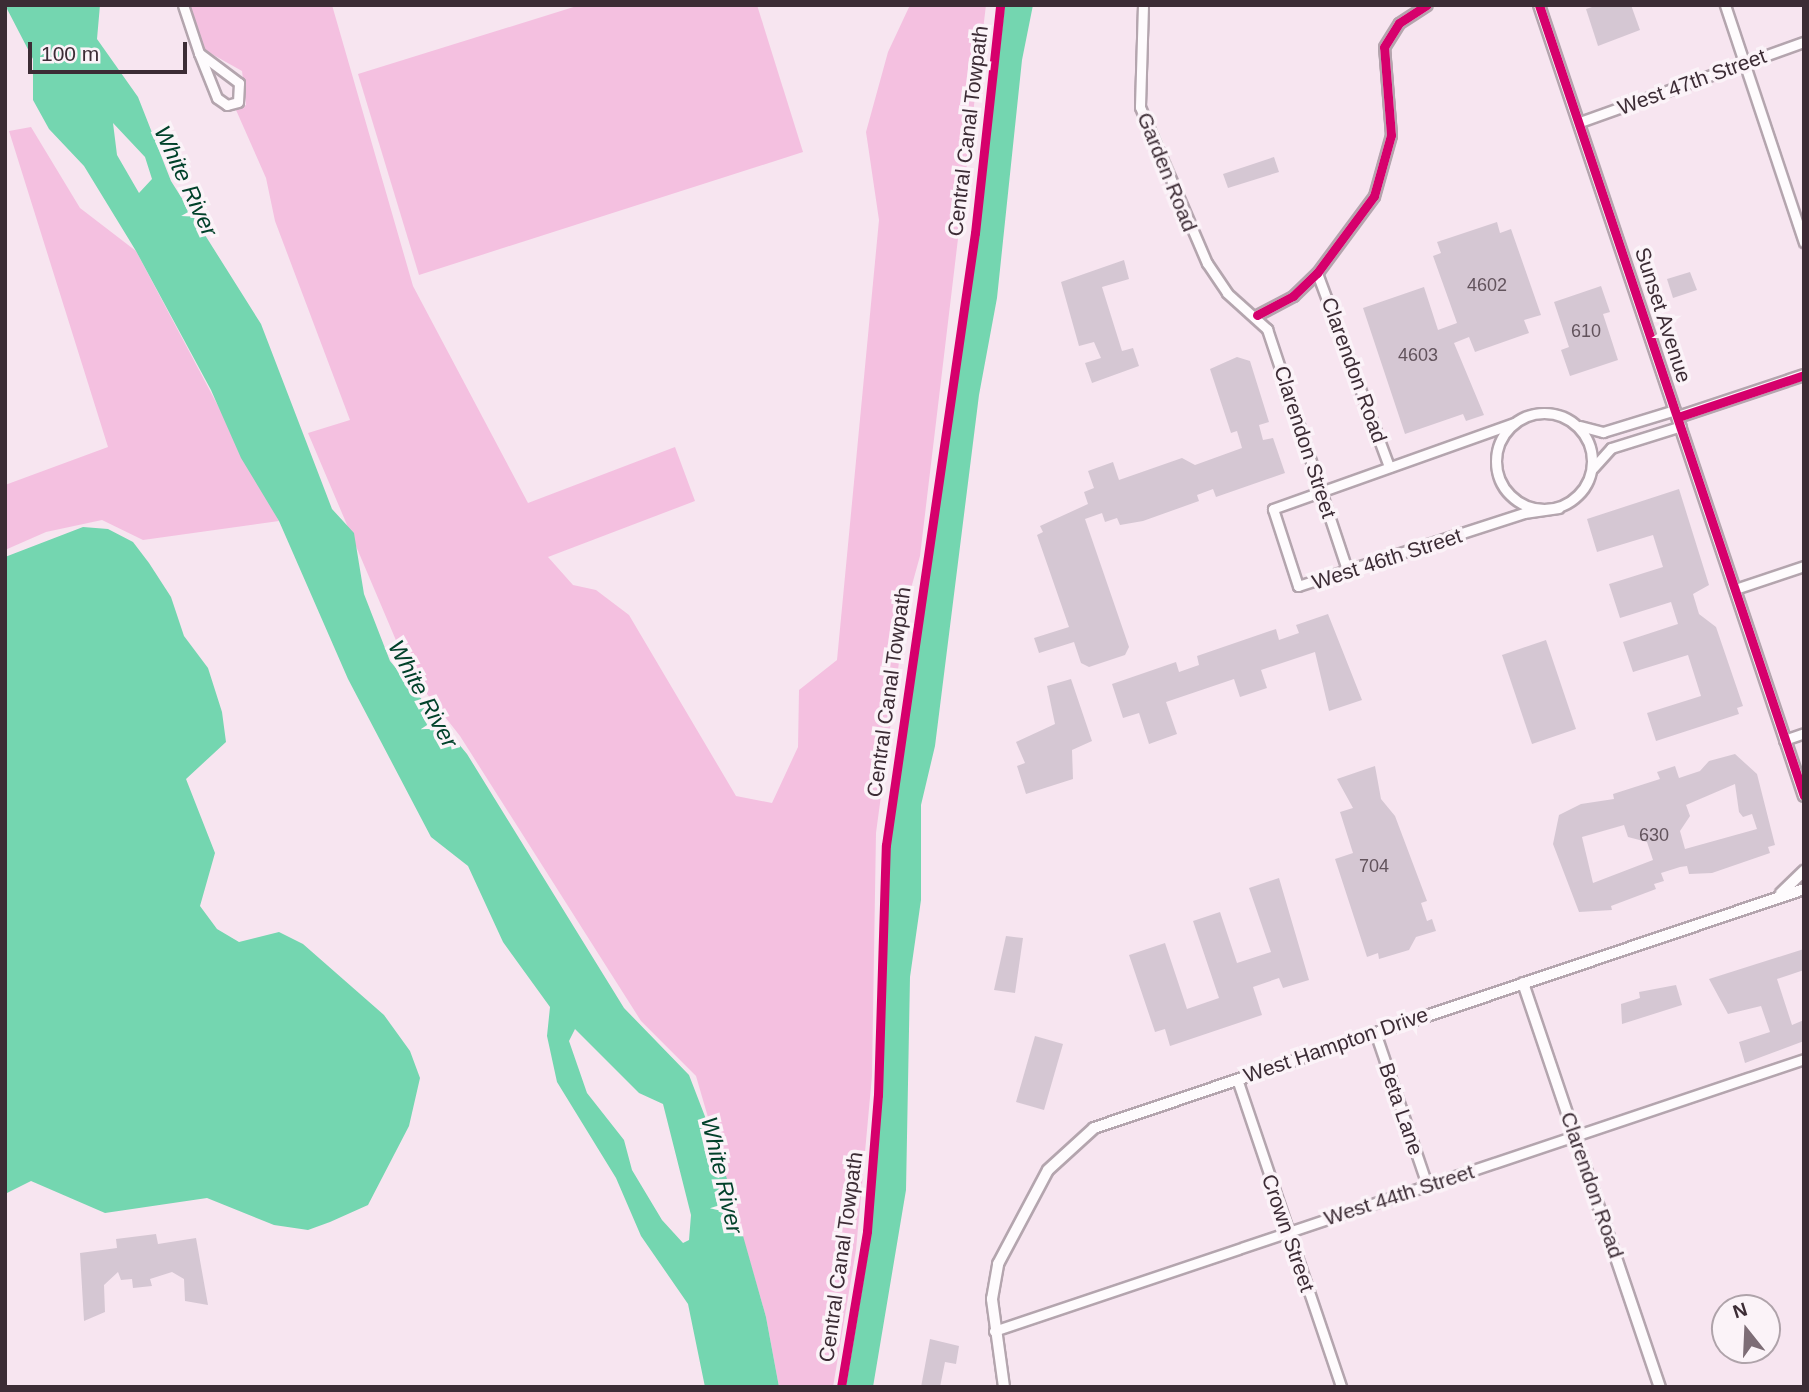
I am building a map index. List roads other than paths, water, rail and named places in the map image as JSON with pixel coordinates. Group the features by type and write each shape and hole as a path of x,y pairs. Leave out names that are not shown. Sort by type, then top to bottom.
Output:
{"street":[{"path":"183,5 199,53 218,100 238,102 239,83 199,53"},
{"name":"Garden Road","path":"1143,5 1136,88 1141,110 1207,263 1230,296 1257,315"},
{"path":"1257,315 1293,296 1317,273 1370,202 1387,161 1391,115 1382,66 1385,44 1399,23 1427,5"},
{"name":"Sunset Avenue","path":"1539,5 1804,796"},
{"path":"1725,5 1804,242"},
{"name":"West 47th Street","path":"1580,122 1804,42"},
{"name":"Clarendon Road","path":"1317,273 1389,467"},
{"name":"Clarendon Street","path":"1257,315 1269,333 1348,572"},
{"name":"West 46th Street","path":"1678,417 1603,432 1544,413 1276,507 1272,514 1299,587 1524,513 1559,508 1579,495 1592,469 1611,448 1678,417 1804,375"},
{"path":"1514,423 1497,448 1498,478 1506,491 1530,508 1559,508"},
{"path":"1575,424 1588,441 1592,469"},
{"path":"1735,589 1804,566"},
{"path":"1784,740 1804,733"},
{"path":"1770,900 1804,871"},
{"name":"West Hampton Drive","path":"1004,1387 992,1300 1007,1240 1066,1150 1102,1124 1804,889"},
{"name":"Clarendon Road","path":"1523,983 1660,1387"},
{"name":"Beta Lane","path":"1375,1032 1427,1185"},
{"name":"West 44th Street","path":"995,1331 1804,1059"},
{"name":"Crown Street","path":"1237,1079 1341,1387"}],"water":[{"name":"White River","path":"5,5 100,5 97,39 138,97 171,181 261,324 332,509 354,533 364,594 390,661 467,754 624,1008 689,1075 721,1158 766,1317 779,1387 705,1387 688,1304 641,1236 616,1178 557,1082 547,1036 550,1007 503,942 468,866 431,837 348,679 279,521 241,458 211,390 136,251 84,166 49,129 33,100 33,59","holes":["113,123 145,157 152,179 139,193 117,155","575,1029 639,1093 663,1104 691,1215 689,1240 683,1243 662,1220 632,1170 624,1140 587,1093 569,1041"]},
{"path":"1005,5 1033,5 1022,60 997,298 979,395 935,746 921,805 921,900 910,977 906,1190 873,1387 846,1387 869,1247 883,1038 888,847 900,748 975,254"},
{"path":"83,527 108,529 133,542 149,563 171,597 184,636 208,668 222,712 226,742 186,779 215,853 200,906 217,929 239,942 279,932 303,944 384,1015 410,1051 420,1078 409,1126 368,1205 308,1230 274,1225 207,1198 105,1213 31,1181 5,1194 5,557"}]}
